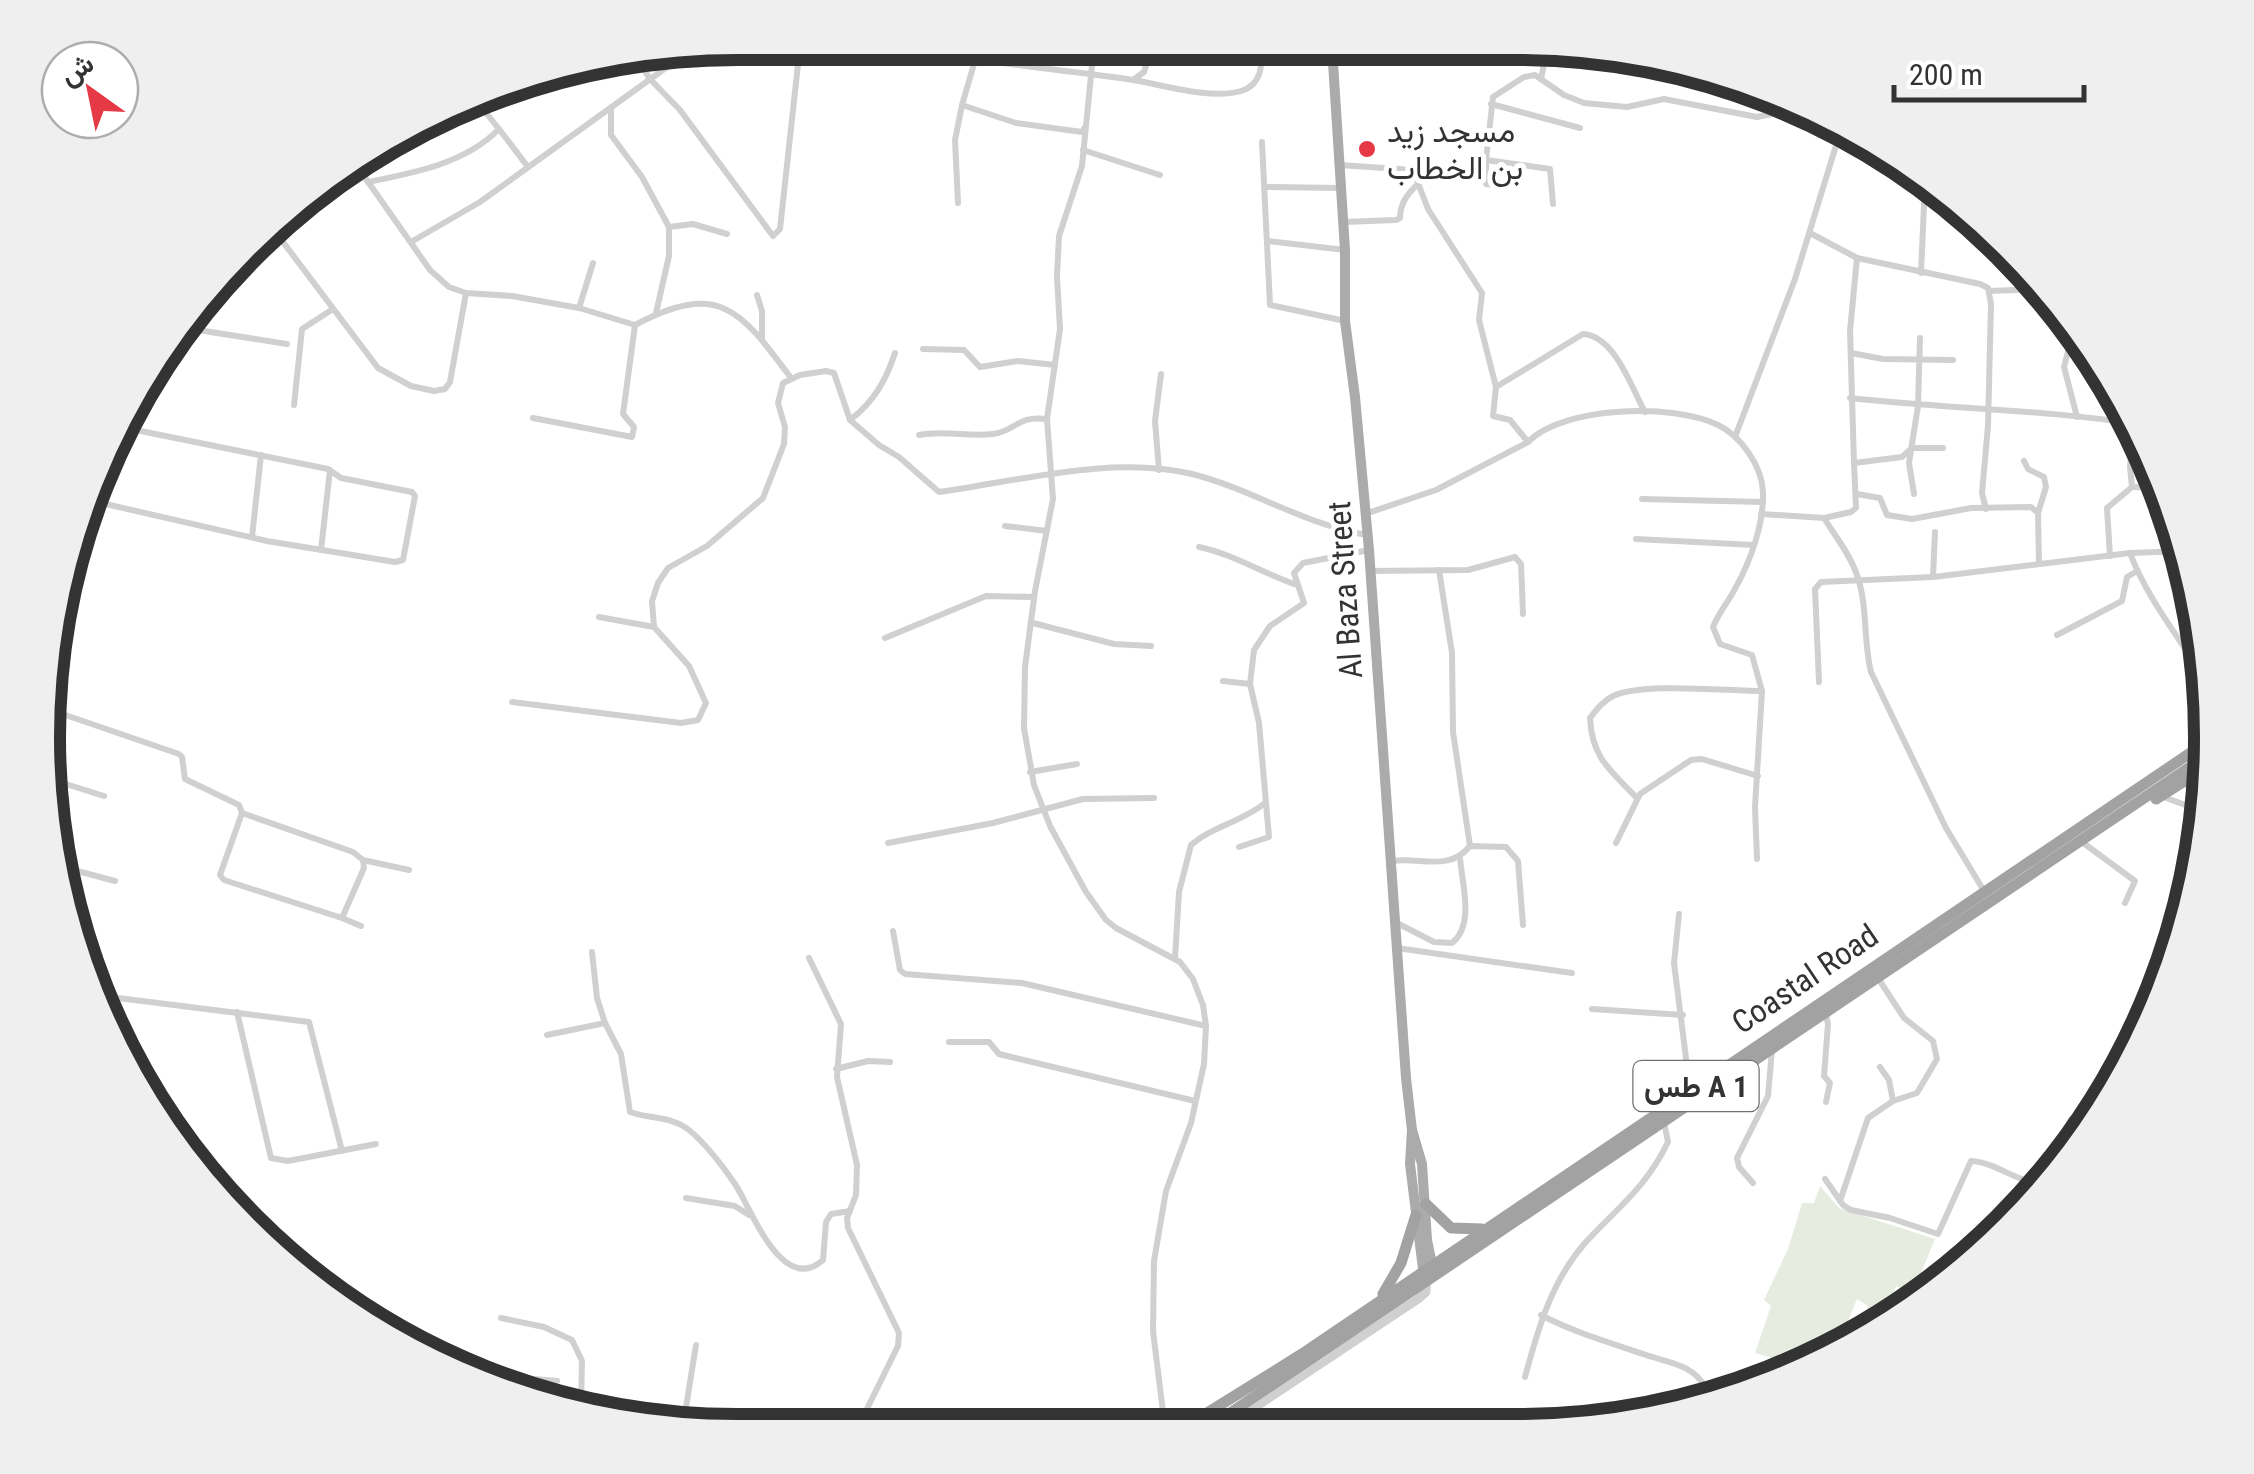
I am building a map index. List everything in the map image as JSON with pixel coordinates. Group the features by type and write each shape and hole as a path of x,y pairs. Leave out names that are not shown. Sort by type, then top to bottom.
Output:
{"highway":[{"name":"Coastal Road","path":"1228,1414 1429,1274 1664,1122 1754,1053 1772,1049 1984,891 2194,751"},
{"name":"Coastal Road","path":"1206,1414 1380,1300 1429,1274 1486,1228 1695,1086 1878,978 2193,765"},
{"path":"2138,804 2161,796 2193,776"},
{"path":"1426,1204 1451,1228 1486,1228"},
{"path":"1380,1300 1401,1264 1416,1215"}],"main road":[{"name":"Al Baza Street","path":"1333,60 1345,250 1345,320 1369,550 1412,1130"},
{"path":"1412,1130 1422,1164 1429,1274"},
{"path":"1412,1130 1410,1164 1416,1215 1429,1274"}],"street":[{"path":"642,67 680,110 773,236 780,230 798,60"},
{"path":"958,202 955,140 968,77 977,60"},
{"path":"985,60 1189,91 1238,92 1257,80 1261,60"},
{"path":"1092,60 1082,166 1059,236 1056,276 1060,329 1048,419 1053,474 1024,692 1030,772 1043,808 1086,892 1106,920 1175,958 1193,979 1206,1026 1204,1064 1196,1101 1166,1191 1154,1261 1153,1331 1162,1414"},
{"path":"1133,80 1144,72 1148,60"},
{"path":"1541,78 1544,61"},
{"path":"410,242 480,202 678,63"},
{"path":"1506,187 1486,184 1491,104 1497,93 1524,77 1536,75 1564,95 1584,103 1627,107 1664,99 1757,117 1778,113"},
{"path":"1491,104 1580,128"},
{"path":"962,105 1040,127 1082,132 1086,126"},
{"path":"611,108 611,135 642,177 670,227 669,256 655,314"},
{"path":"484,110 528,167"},
{"path":"368,182 456,160 499,129"},
{"path":"1262,142 1270,305 1345,320"},
{"path":"1735,438 1810,234 1838,142"},
{"path":"1837,146 1845,145"},
{"path":"1083,150 1160,175"},
{"path":"1486,160 1550,168 1553,204"},
{"path":"1339,165 1413,170 1428,210 1482,293 1479,320 1496,387 1493,416 1510,420 1528,442"},
{"path":"362,173 438,280 466,293 512,296 580,308 635,325 655,314 689,305 722,306 735,312 762,339 791,378"},
{"path":"1343,222 1400,218 1400,208 1419,183"},
{"path":"1265,187 1341,188"},
{"path":"1921,273 1924,197"},
{"path":"670,227 693,224 727,234"},
{"path":"1810,234 1857,258 1980,284 1989,291 2024,289"},
{"path":"280,238 378,368 410,386 440,392 450,382 466,293"},
{"path":"1267,241 1345,250"},
{"path":"276,242 283,242"},
{"path":"1762,514 1824,518 1854,510 1857,494 1850,354 1857,258"},
{"path":"580,308 593,263"},
{"path":"1986,509 1982,494 1989,291"},
{"path":"757,295 762,311 762,339"},
{"path":"294,405 302,328 333,309"},
{"path":"533,418 632,437 634,427 623,414 635,325"},
{"path":"197,330 287,344"},
{"path":"1496,387 1583,334 1590,334 1607,345 1645,412"},
{"path":"1914,494 1909,463 1918,406 1920,338"},
{"path":"2069,346 2064,368 2076,417"},
{"path":"923,348 964,350 980,367 1018,361 1054,365"},
{"path":"850,420 882,387 895,352"},
{"path":"1850,354 1952,360"},
{"path":"512,702 681,722 698,720 706,704 703,694 689,666 654,627 652,601 668,568 706,546 763,498 784,444 779,390 783,382 826,371 834,373 850,420 879,445 900,456 939,492 1053,474 1159,470 1210,480 1323,525 1366,535"},
{"path":"1159,470 1155,420 1161,374"},
{"path":"1850,398 2114,420"},
{"path":"1365,514 1436,490 1528,442 1538,431 1568,419 1660,412 1714,423 1735,438 1755,464 1763,488 1762,514 1736,587 1713,626 1720,644 1752,655 1762,691 1757,859"},
{"path":"919,435 937,431 995,434 1022,419 1048,419"},
{"path":"102,503 321,550 400,562 405,555 415,496 405,490 342,478 330,470 134,430"},
{"path":"1854,463 1902,458 1912,448 1943,448"},
{"path":"2131,454 2132,487"},
{"path":"252,537 261,455"},
{"path":"2024,461 2028,469 2044,478 2046,487 2038,513 2038,564"},
{"path":"321,550 330,470"},
{"path":"2110,556 2107,508 2132,487 2146,488"},
{"path":"1857,494 1880,498 1887,515 1902,519 2031,507 2038,513"},
{"path":"1642,499 1762,502"},
{"path":"1824,518 1850,559 1859,583 1872,672 1946,828 1984,891"},
{"path":"1005,526 1047,531"},
{"path":"1934,578 1935,532"},
{"path":"1636,539 1754,545"},
{"path":"1200,547 1221,552 1261,573 1297,585"},
{"path":"1239,847 1269,837 1258,723 1250,684 1254,650 1261,635 1289,610 1304,603 1294,573 1303,563 1369,550"},
{"path":"1818,682 1816,586 1827,581 1934,578 2168,552"},
{"path":"2130,553 2137,571 2188,651"},
{"path":"1368,571 1468,570 1509,558 1519,559 1523,614"},
{"path":"1439,570 1452,653 1453,732 1470,846"},
{"path":"2057,634 2118,604 2125,596 2128,577 2137,571"},
{"path":"885,638 986,596 1034,597"},
{"path":"599,617 654,627"},
{"path":"1033,623 1114,644 1151,646"},
{"path":"2184,644 2186,636"},
{"path":"1223,681 1250,684"},
{"path":"1637,798 1600,759 1591,742 1590,718 1601,704 1633,690 1762,691"},
{"path":"61,713 179,754 185,779 239,805 242,813 220,875 224,880 361,926"},
{"path":"1616,843 1637,798 1691,760 1702,759 1758,776"},
{"path":"1030,772 1076,764"},
{"path":"2188,779 2191,798"},
{"path":"61,783 104,796"},
{"path":"2161,796 2190,807"},
{"path":"888,843 993,824 1082,799 1154,798"},
{"path":"1175,958 1179,892 1191,845 1211,832 1248,818 1266,802"},
{"path":"242,813 353,852 364,860 409,870"},
{"path":"2081,842 2135,880 2125,903"},
{"path":"1396,922 1434,942 1452,943 1462,936 1465,917 1460,858 1470,846 1498,844 1514,852 1523,925"},
{"path":"1392,862 1460,858"},
{"path":"342,918 364,860"},
{"path":"73,869 115,880"},
{"path":"1679,914 1674,963 1687,1066 1695,1086"},
{"path":"893,931 904,974 1022,982 1206,1026"},
{"path":"1397,948 1572,973"},
{"path":"592,952 597,998 621,1054 630,1112 669,1120 693,1134 736,1184 779,1256 808,1268 823,1260 826,1222 831,1214 850,1211"},
{"path":"809,958 841,1024 836,1068 855,1152 856,1195 848,1228 899,1333 898,1346 864,1414"},
{"path":"1840,1201 1864,1125 1876,1110 1917,1093 1932,1071 1937,1050 1904,1018 1878,978"},
{"path":"113,997 309,1022 342,1152"},
{"path":"1823,1009 1824,1076 1830,1082 1826,1102"},
{"path":"1592,1010 1683,1015"},
{"path":"237,1012 271,1158 288,1161 376,1144"},
{"path":"547,1036 605,1023"},
{"path":"949,1042 989,1042 999,1054 1196,1101"},
{"path":"1753,1183 1739,1167 1737,1158 1768,1096 1772,1049"},
{"path":"836,1068 868,1061 890,1062"},
{"path":"1880,1066 1889,1080 1893,1102"},
{"path":"1525,1377 1542,1314 1583,1246 1642,1184 1668,1142 1664,1122"},
{"path":"1824,1179 1851,1210 1938,1234 1971,1161 2028,1181"},
{"path":"686,1198 735,1206 754,1219"},
{"path":"1246,1414 1418,1299 1426,1292 1429,1274"},
{"path":"1542,1314 1576,1331 1677,1362 1705,1387"},
{"path":"501,1318 544,1328 572,1340 582,1361 581,1395"},
{"path":"685,1412 696,1345"},
{"path":"521,1379 556,1382"},
{"path":"1252,1410 1278,1414 1272,1397"}],"shaded area":[{"path":"1820,1186 1839,1208 1935,1239 1917,1283 1905,1291 1896,1286 1889,1302 1865,1317 1868,1306 1857,1299 1845,1328 1780,1360 1755,1353 1771,1306 1764,1300 1788,1249 1802,1203 1814,1203"}],"place":[{"name":"مسجد زيد بن الخطاب","path":"1367,149"}]}
